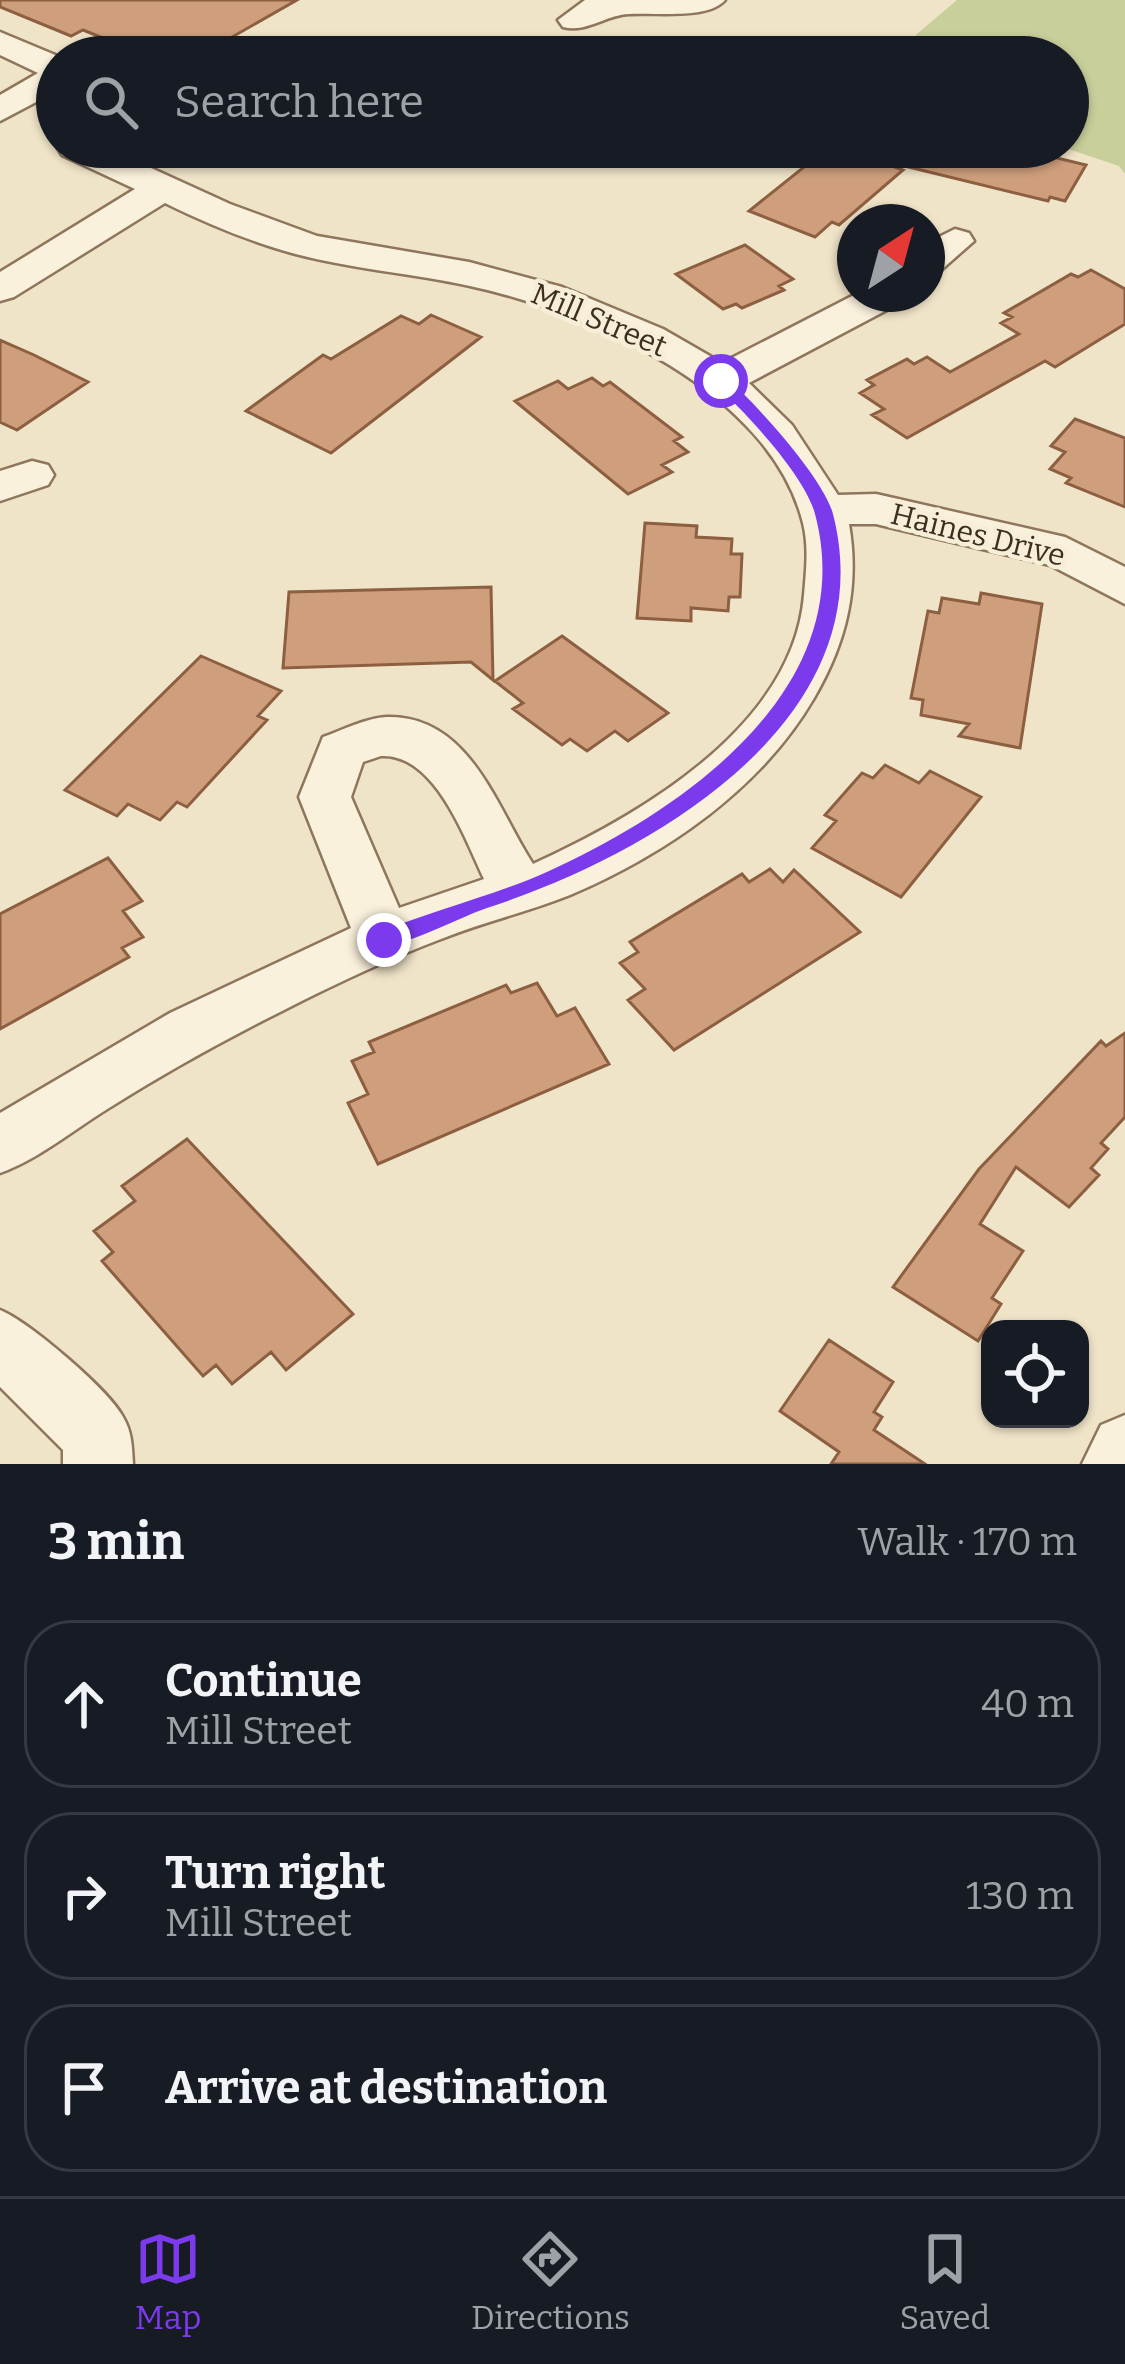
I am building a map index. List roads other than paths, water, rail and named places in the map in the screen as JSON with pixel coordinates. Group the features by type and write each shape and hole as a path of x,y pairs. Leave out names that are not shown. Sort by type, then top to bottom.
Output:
{"street":[{"path":"575,20 600,5 709,0"},
{"path":"0,42 36,59"},
{"path":"0,112 36,91"},
{"path":"0,112 36,129"},
{"name":"Mill Street","path":"0,1146 154,1052 308,972 553,878 657,824 737,761 790,700 820,645 832,590 824,510 762,419 721,381 676,352 569,303 471,275 306,245 122,168"},
{"path":"1,288 165,187"},
{"path":"1,288 44,308"},
{"path":"721,381 852,312"},
{"name":"Haines Drive","path":"824,510 876,509 1065,553 1125,588"},
{"path":"384,940 325,797 341,750 390,736 436,752 471,800 517,890"},
{"path":"0,1341 97,1436 98,1464"},
{"path":"1117,1464 1125,1449"}]}
